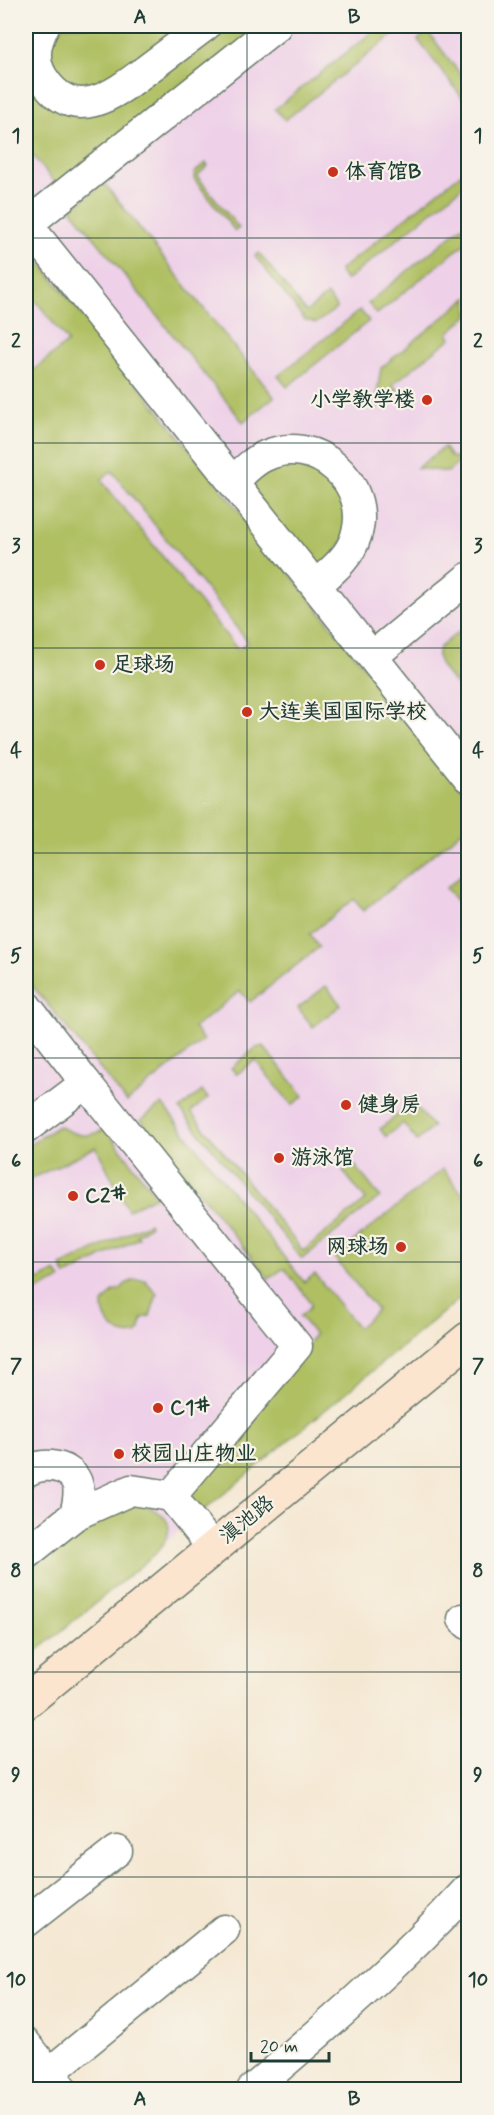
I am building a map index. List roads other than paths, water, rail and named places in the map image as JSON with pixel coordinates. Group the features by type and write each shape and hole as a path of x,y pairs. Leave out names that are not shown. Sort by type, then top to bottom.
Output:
{"street":[{"path":"44,26 36,46 35,57 41,74 58,94 69,101 82,104 105,99 119,91 205,26"},
{"path":"257,31 26,224 468,777"},
{"path":"232,482 264,456 285,450 307,452 327,460 344,474 354,493 359,514 356,536 347,555 316,585"},
{"path":"373,656 468,579"},
{"path":"26,1006 297,1346 171,1496"},
{"path":"26,1128 86,1083"},
{"name":"滇池路","path":"26,1702 468,1339"},
{"path":"26,1472 37,1466 47,1465 68,1470 75,1477 78,1485 79,1497 75,1515"},
{"path":"30,1540 75,1515 131,1490 171,1496 213,1548"},
{"path":"26,1922 117,1851"},
{"path":"252,2090 345,2012 446,1914 468,1889"},
{"path":"26,2044 46,2081 224,1930"}],"place":[{"name":"体育馆B","path":"333,172"},
{"name":"小学教学楼","path":"427,400"},
{"name":"足球场","path":"100,665"},
{"name":"大连美国国际学校","path":"247,712"},
{"name":"健身房","path":"346,1105"},
{"name":"游泳馆","path":"279,1158"},
{"name":"C2#","path":"73,1196"},
{"name":"网球场","path":"401,1247"},
{"name":"C1#","path":"158,1408"},
{"name":"校园山庄物业","path":"119,1454"}]}
